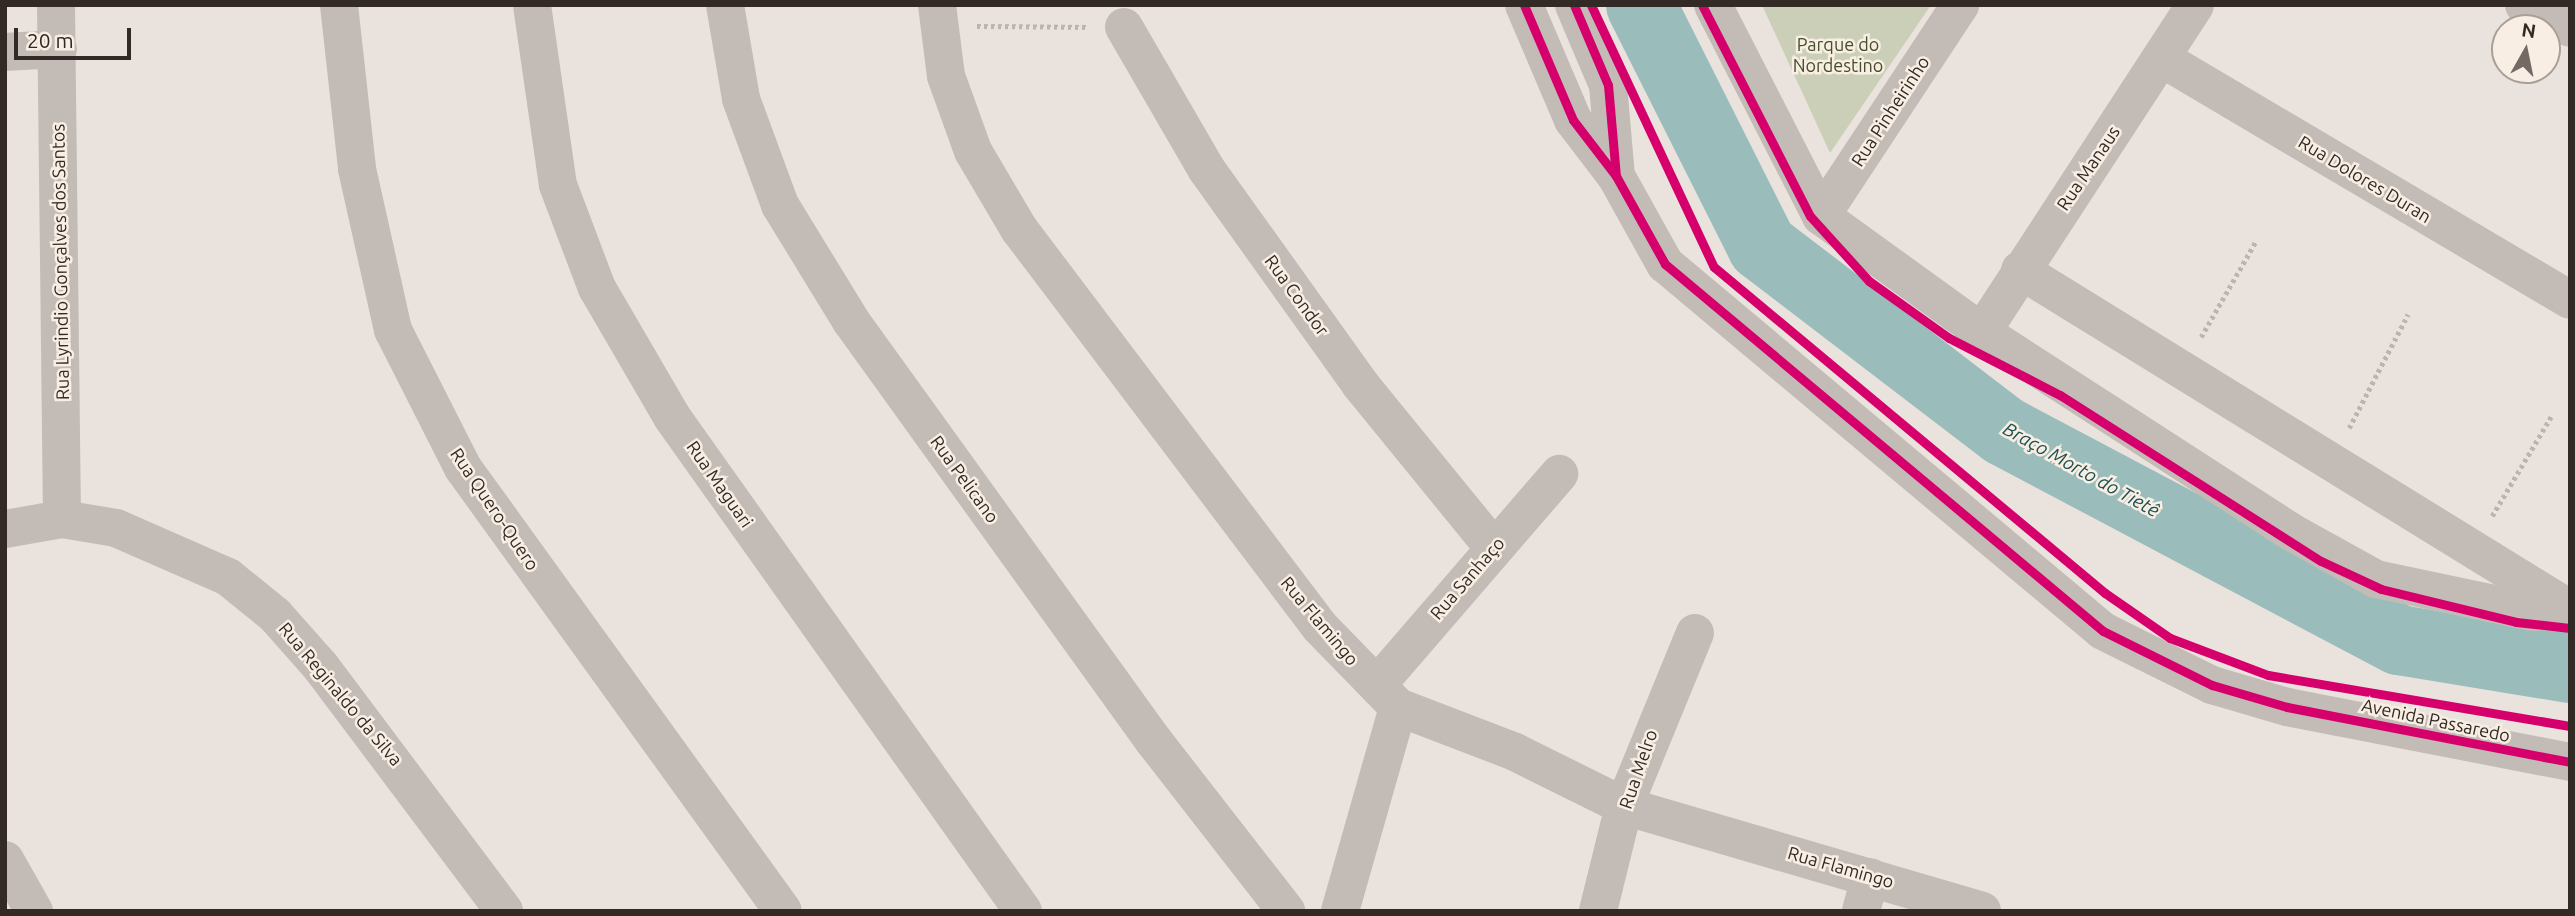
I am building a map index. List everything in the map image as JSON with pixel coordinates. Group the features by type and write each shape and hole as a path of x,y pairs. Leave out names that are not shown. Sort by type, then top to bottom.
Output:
{"street":[{"name":"Rua Lyrindio Gonçalves dos Santos","path":"56,5 62,519"},
{"name":"Rua Quero-Quero","path":"339,5 357,169 393,330 463,468 783,911"},
{"name":"Rua Maguari","path":"532,5 558,184 597,288 673,417 1023,911"},
{"name":"Rua Pelicano","path":"725,5 741,99 780,205 851,321 1153,740 1286,911"},
{"name":"Avenida Passaredo","path":"1524,5 1573,120 1616,176 1665,264 2103,631 2187,675 2287,707 2570,762"},
{"name":"Avenida Passaredo","path":"1574,5 1608,85 1616,176"},
{"path":"1713,5 1821,216 1982,332 2293,533 2376,579 2532,612 2570,610"},
{"name":"Rua Pinheirinho","path":"1821,216 1960,5"},
{"name":"Rua Manaus","path":"1982,332 2194,5"},
{"path":"2524,5 2570,28"},
{"name":"Rua Flamingo","path":"937,15 946,76 973,151 1019,229 1321,627 1387,696 1515,752 1624,806 1865,894 1982,911"},
{"name":"Rua Condor","path":"1124,27 1207,170 1360,384 1493,547"},
{"path":"5,52 58,48"},
{"name":"Rua Dolores Duran","path":"2161,58 2570,300"},
{"path":"2020,270 2473,547 2570,610"},
{"name":"Rua Sanhaço","path":"1340,911 1387,696 1493,547 1559,474"},
{"name":"Rua Reginaldo da Silva","path":"5,529 62,519 116,528 171,549 228,577 275,615 396,759 504,911"},
{"name":"Rua Melro","path":"1598,911 1624,806 1695,633"},
{"path":"5,860 34,911"}],"path":[{"path":"937,15 1124,27"},
{"path":"2183,369 2256,241"},
{"path":"2331,462 2408,314"},
{"path":"2473,547 2552,415"}],"green space":[{"name":"Parque do Nordestino","path":"1762,5 1931,5 1830,153"}],"waterway":[{"name":"Braço Morto do Tietê","path":"1641,5 1762,246 2004,431 2399,640 2570,668"}],"cycle path":[{"path":"1524,5 1573,120 1616,176 1665,264 2103,631 2212,685 2287,707 2570,762"},
{"path":"1574,5 1608,85 1616,176"},
{"path":"1591,5 1714,267 2105,593 2170,638 2268,675 2570,726"},
{"path":"1702,5 1810,216 1869,281 1949,338 2060,395 2321,561 2381,589 2516,622 2570,628"}]}
